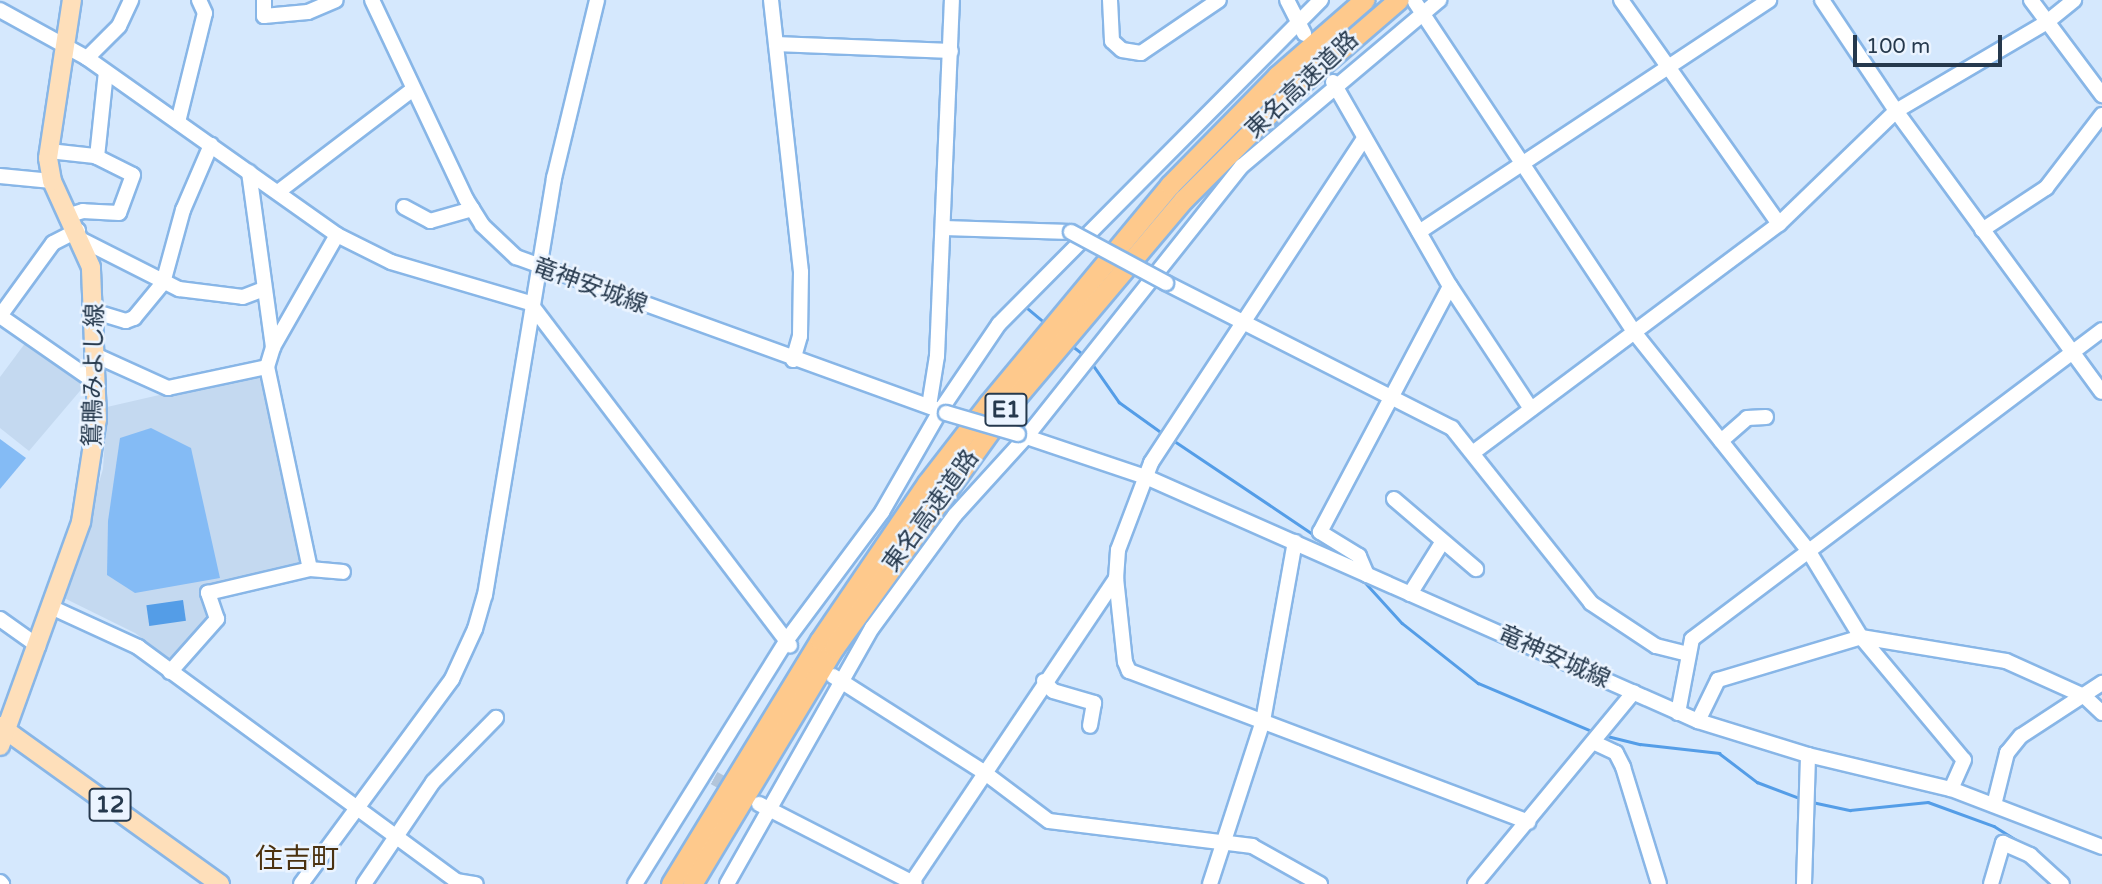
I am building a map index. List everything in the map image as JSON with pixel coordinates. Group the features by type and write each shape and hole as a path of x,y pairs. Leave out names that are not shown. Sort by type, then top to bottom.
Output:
{"highway":[{"name":"東名高速道路","path":"671,884 820,640 927,483 989,403 1170,185 1277,76 1364,0"},
{"name":"東名高速道路","path":"692,884 834,648 1003,413 1184,199 1290,93 1411,6"}],"main road":[{"name":"鴛鴨みよし線","path":"2,734 52,608 91,474 97,356 91,267 77,228 52,181 49,151 72,0"},
{"name":"12","path":"2,734 220,884"}],"street":[{"path":"87,58 119,26 131,0"},
{"path":"178,122 205,13 199,0"},
{"path":"264,0 264,16 309,12 336,0"},
{"name":"竜神安城線","path":"372,0 472,209 500,245 538,268 938,410 1146,477 1698,721 1808,755 1951,789 2102,847"},
{"path":"301,884 452,679 475,629 485,595 530,303 554,178 597,0"},
{"path":"771,0 801,272 800,336 793,360"},
{"path":"938,410 937,356 952,0"},
{"path":"1110,0 1112,41 1122,50 1141,52 1219,0"},
{"path":"1287,0 1301,28"},
{"path":"635,884 709,773 789,644 882,512 938,410 999,324 1138,182 1185,141 1301,28 1321,0"},
{"path":"727,884 763,807 838,679 956,514 1242,166 1334,85 1411,6 1440,0"},
{"path":"1621,0 1779,224"},
{"path":"1419,232 1519,163 1769,0"},
{"path":"1822,0 1896,111 2102,392"},
{"path":"2031,0 2102,95"},
{"path":"1474,452 1779,224 1896,111 2047,22 2074,0"},
{"path":"1411,6 1634,332 1808,550 1861,637 1964,760 1951,789"},
{"path":"0,10 87,58 278,191 337,236 391,261 530,303 789,644"},
{"path":"776,44 951,51"},
{"path":"97,157 106,72"},
{"path":"1334,85 1363,140 1450,286 1531,409"},
{"path":"278,191 413,89"},
{"path":"1982,230 2046,188 2102,115"},
{"path":"1363,140 1241,321 1151,463 1118,551 1116,578 1129,671 1528,822"},
{"path":"96,312 126,321 134,318 163,283 183,209 211,145"},
{"path":"49,151 97,157 133,176 119,213 83,211 77,228 53,243 0,316 95,382"},
{"path":"250,172 273,347"},
{"path":"0,176 52,181"},
{"path":"404,207 430,221 472,209"},
{"path":"77,228 163,283 225,297 264,289"},
{"path":"943,228 1071,232 1452,428 1474,452 1591,603 1656,646 1688,654"},
{"path":"310,569 267,366 273,347 337,236"},
{"path":"1367,575 1359,556 1320,532 1390,394 1450,286"},
{"path":"1678,713 1692,639 2102,330"},
{"path":"97,356 168,388 267,366"},
{"path":"1721,441 1746,418 1766,417"},
{"path":"1394,499 1476,569"},
{"path":"1410,594 1443,541"},
{"path":"1210,884 1263,721 1295,542"},
{"path":"170,672 217,618 208,593 310,569 343,572"},
{"path":"763,807 896,880 914,883 1044,681 1116,578"},
{"path":"52,608 138,648 291,754 455,883 477,884"},
{"path":"0,619 38,646"},
{"path":"1698,721 1718,680 1861,637 2006,661 2084,696 2102,713"},
{"path":"838,679 985,773 1049,821 1252,846 1320,884"},
{"path":"1044,681 1052,691 1094,703 1090,726"},
{"path":"1994,805 2007,753 2021,736 2102,683"},
{"path":"1475,884 1595,743 1634,692"},
{"path":"364,884 433,782 496,718"},
{"path":"1595,743 1616,753 1623,767 1659,884"},
{"path":"1804,884 1808,755"},
{"path":"1991,884 2003,843 2030,855 2062,884"}],"shaded area":[{"path":"26,342 85,385 29,451 0,428 0,377"},
{"path":"264,371 305,566 204,590 212,615 174,662 135,633 64,598 103,469 107,407"},
{"path":"151,428 191,448 220,578 135,593 107,575 108,521 120,438"},
{"path":"0,439 26,458 0,489"},
{"path":"183,600 186,621 149,626 146,605"}],"waterway":[{"path":"1026,307 1046,324"},
{"path":"1070,344 1084,355"},
{"path":"1091,362 1119,402 1165,435"},
{"path":"1173,440 1316,536"},
{"path":"1338,552 1350,560"},
{"path":"1363,580 1402,623 1478,683 1594,732"},
{"path":"1603,735 1640,744 1719,753 1757,782 1802,799"},
{"path":"1812,802 1850,810 1928,802 1994,826 2034,851"}],"tunnel":[{"path":"714,778 737,791"}],"district":[{"name":"住吉町","path":"297,859"}]}
